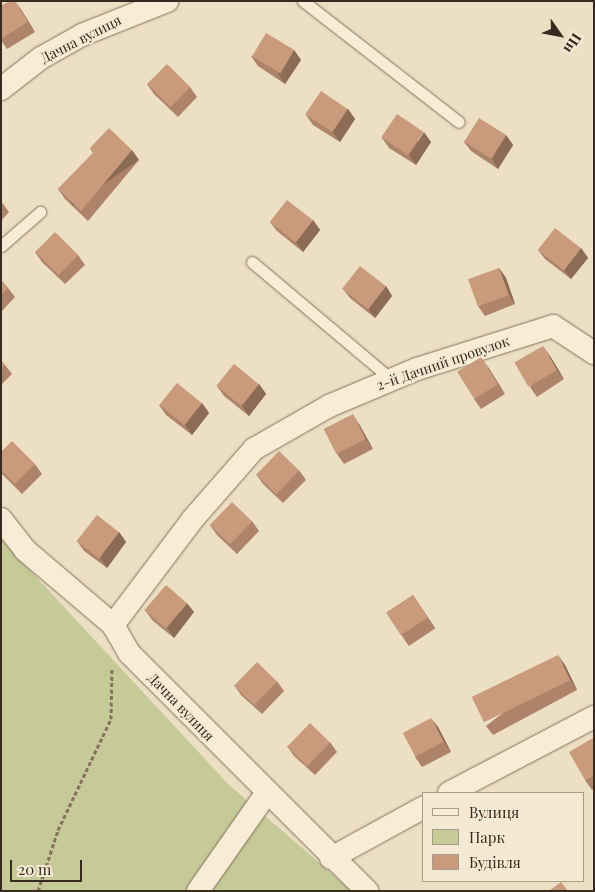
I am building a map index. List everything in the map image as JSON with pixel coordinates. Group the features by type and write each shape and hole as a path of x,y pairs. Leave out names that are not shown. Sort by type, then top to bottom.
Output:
{"street":[{"name":"Дачна вулиця","path":"1,89 41,58 82,35 167,1"},
{"name":"2-й Дачний провулок","path":"113,625 192,520 254,450 329,406 392,380 552,326 594,353"},
{"name":"Дачна вулиця","path":"1,518 25,550 113,625 129,653 266,794 367,891"},
{"path":"451,792 594,718"},
{"path":"198,891 266,794"},
{"path":"331,858 422,808"}],"lane":[{"path":"303,1 459,122"},
{"path":"1,246 40,212"},
{"path":"252,262 392,380"}],"path":[{"path":"38,891 58,830 110,719 112,663"}],"green space":[{"path":"1,539 229,785 352,891 1,891"}],"building":[{"path":"9,1 15,1 28,22 1,39 1,6"},
{"path":"266,33 294,50 280,73 252,56"},
{"path":"167,64 190,87 171,107 147,84"},
{"path":"321,91 348,109 332,132 305,114"},
{"path":"397,114 424,132 408,155 381,137"},
{"path":"479,118 506,135 491,159 464,142"},
{"path":"109,128 132,150 81,211 58,189 94,152 90,148"},
{"path":"287,200 313,220 296,242 270,222"},
{"path":"555,228 581,248 564,270 538,250"},
{"path":"55,232 78,255 59,275 35,252"},
{"path":"360,266 386,286 368,309 342,289"},
{"path":"499,268 509,295 478,307 468,279"},
{"path":"1,280 8,288 1,295"},
{"path":"543,346 557,370 528,387 514,362"},
{"path":"481,357 498,384 474,399 457,372"},
{"path":"234,364 259,384 241,406 216,386"},
{"path":"177,383 202,403 184,425 159,405"},
{"path":"353,414 366,439 336,454 324,429"},
{"path":"12,441 35,464 15,484 1,470 1,452"},
{"path":"279,451 299,470 276,494 256,475"},
{"path":"232,502 252,521 230,544 210,525"},
{"path":"97,515 119,532 99,558 77,541"},
{"path":"166,585 187,603 165,628 144,610"},
{"path":"413,595 428,618 401,635 386,612"},
{"path":"558,655 570,680 484,722 472,697"},
{"path":"257,662 277,681 254,705 234,686"},
{"path":"431,718 444,742 415,757 403,733"},
{"path":"310,723 330,742 307,766 287,747"},
{"path":"593,738 594,776 585,780 569,752"},
{"path":"561,882 568,891 549,891"}]}
